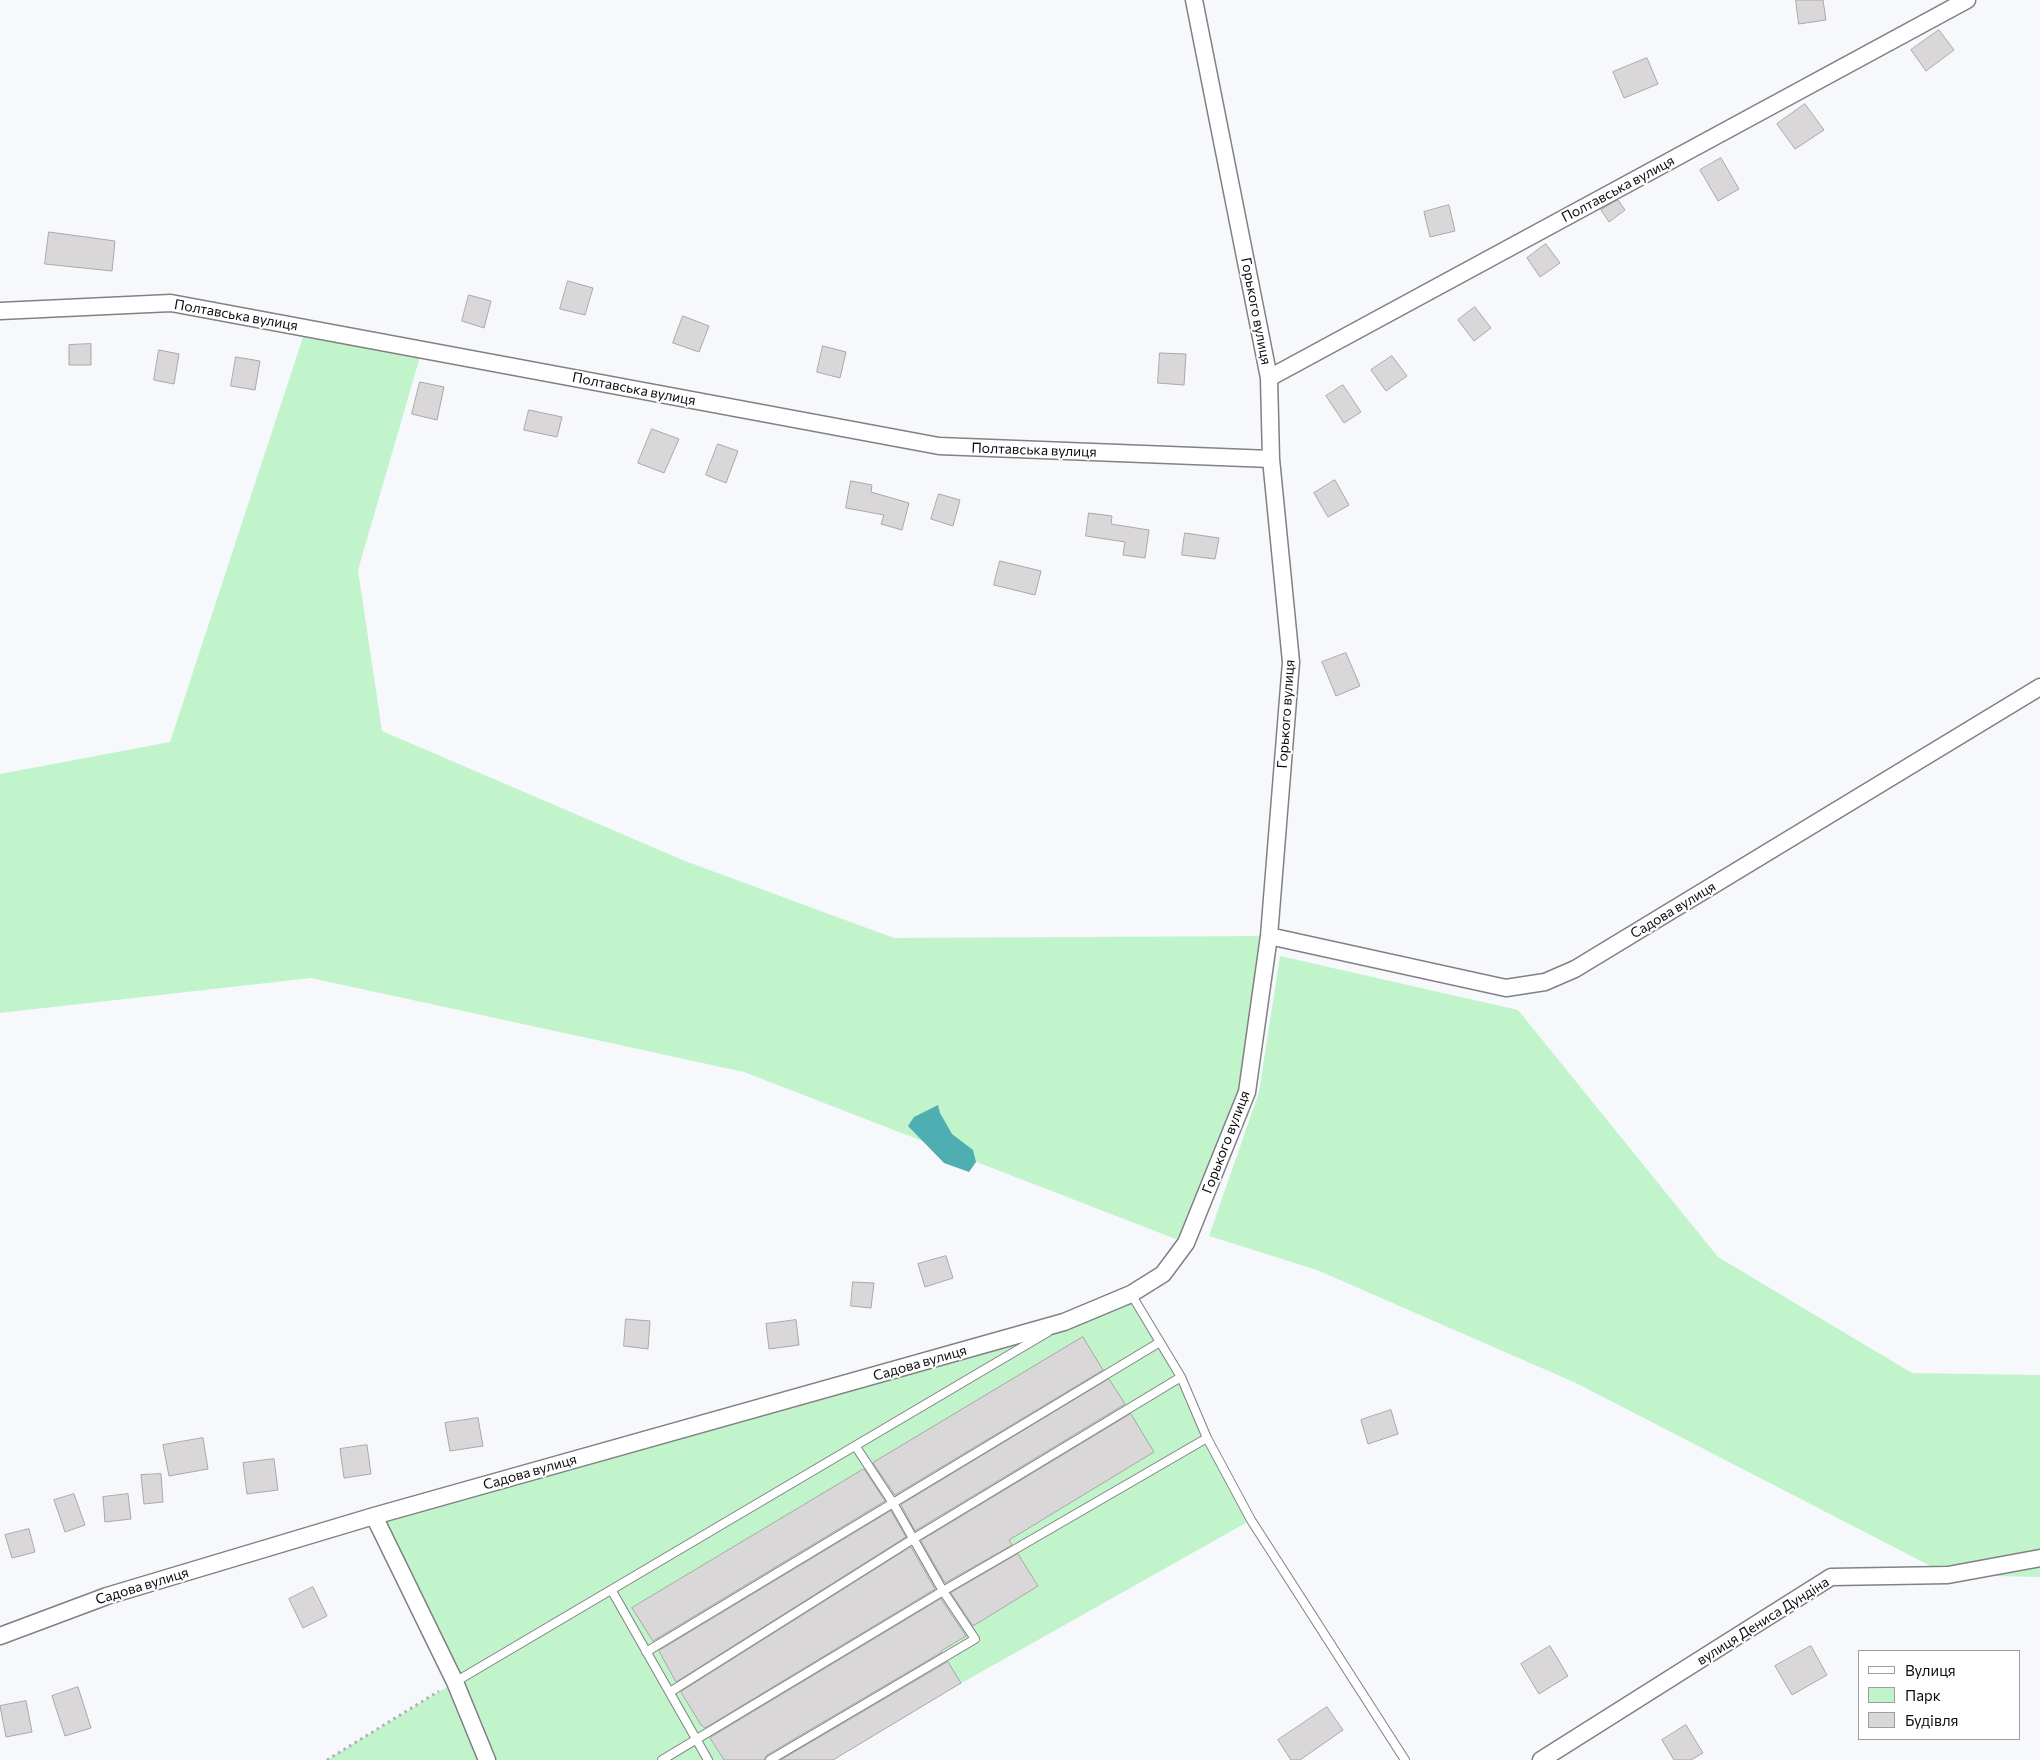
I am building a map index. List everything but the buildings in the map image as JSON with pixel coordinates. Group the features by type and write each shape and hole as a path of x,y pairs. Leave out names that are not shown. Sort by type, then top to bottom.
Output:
{"street":[{"name":"Горького вулиця","path":"1064,1322 1131,1294 1163,1274 1186,1243 1247,1092 1269,936 1291,662 1271,459 1269,378 1194,0"},
{"name":"Полтавська вулиця","path":"1269,378 1967,0"},
{"name":"Полтавська вулиця","path":"0,311 171,303 939,446 1271,459"},
{"name":"Садова вулиця","path":"1269,936 1506,988 1545,982 1575,969 2040,687"},
{"name":"Садова вулиця","path":"0,1636 106,1596 374,1516 1064,1322"},
{"path":"374,1516 455,1682 487,1760"},
{"name":"вулиця Дениса Дундіна","path":"1541,1760 1831,1577 1948,1575 2040,1558"}],"lane":[{"path":"1131,1294 1181,1377 1208,1438 1251,1520 1405,1760"},
{"path":"455,1682 856,1447 1064,1322"},
{"path":"646,1652 1160,1342"},
{"path":"670,1692 913,1540 1181,1377"},
{"path":"662,1760 943,1590 1208,1438"},
{"path":"770,1760 975,1639 913,1540 893,1502 856,1447"},
{"path":"612,1591 708,1760"}],"path":[{"path":"327,1760 455,1682"}],"green space":[{"path":"306,328 422,350 358,570 382,731 685,861 894,938 1269,936 1247,1092 1186,1243 744,1072 311,978 0,1013 0,774 170,742"},
{"path":"1280,956 1518,1010 1718,1257 1912,1373 2040,1375 2040,1577 1948,1575 1576,1383 1317,1270 1209,1236 1259,1092"},
{"path":"1131,1294 1181,1377 1251,1520 825,1760 327,1760 455,1682 374,1516"}],"water":[{"path":"938,1105 940,1113 952,1134 973,1150 976,1162 969,1172 944,1163 908,1126 914,1117"}]}
